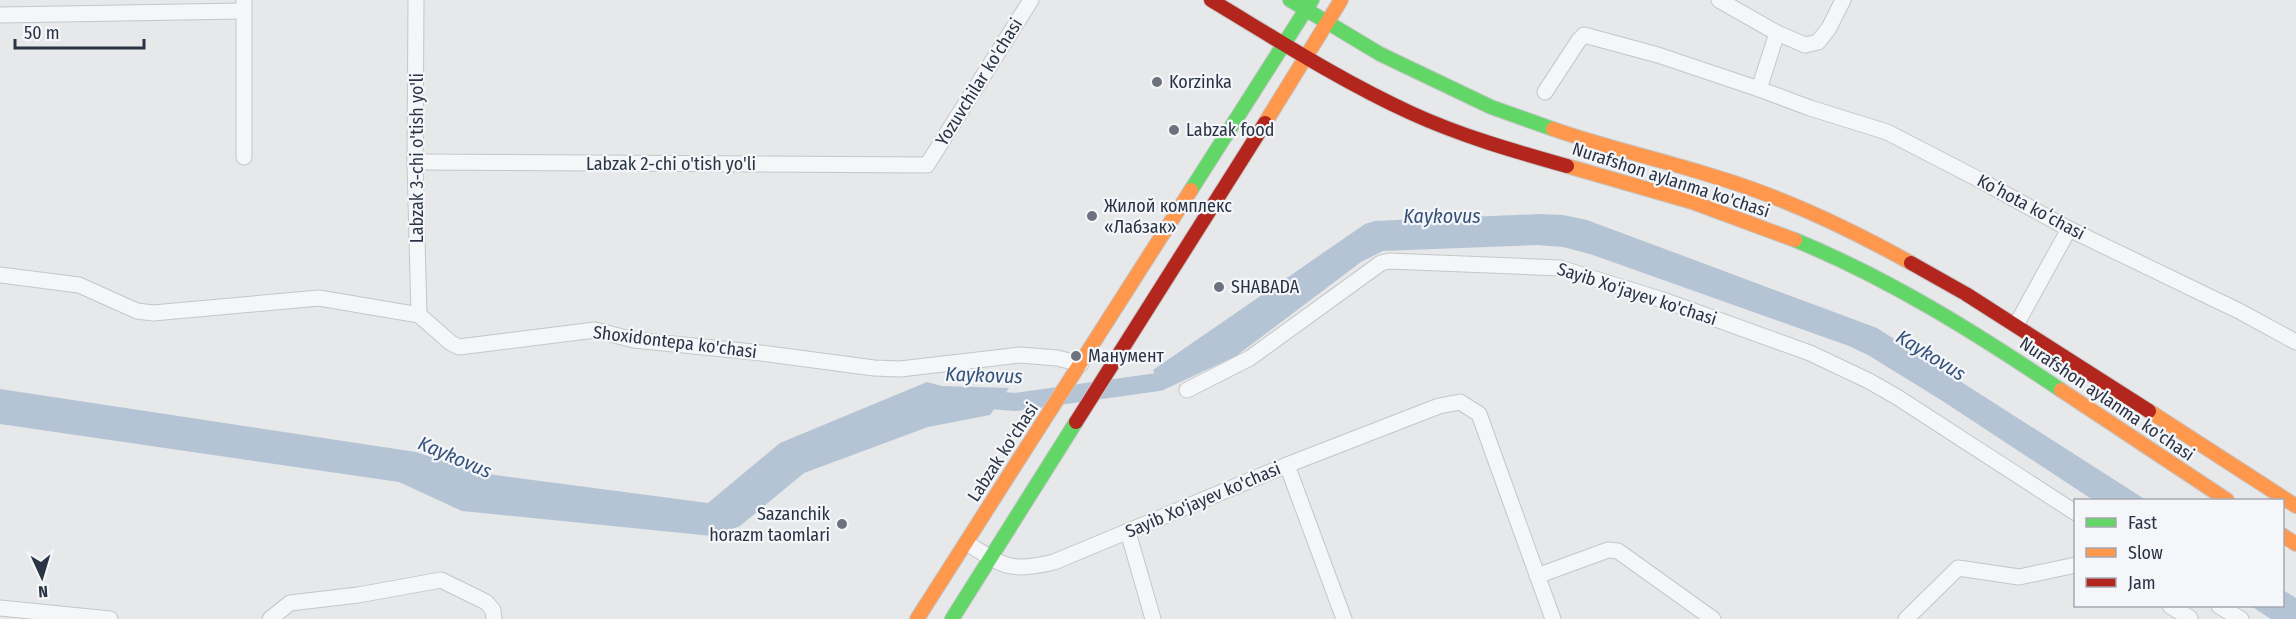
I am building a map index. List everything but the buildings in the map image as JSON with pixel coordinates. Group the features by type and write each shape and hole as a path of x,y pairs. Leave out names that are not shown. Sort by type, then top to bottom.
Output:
{"main road":[{"name":"Nurafshon aylanma ko'chasi","path":"1211,0 1361,90 1417,116 1483,141 1670,195 1750,222 1868,273 1986,340 2224,499"},
{"name":"Nurafshon aylanma ko'chasi","path":"1290,0 1309,5 1328,22 1380,54 1463,94 1518,117 1700,170 1802,209 1918,266 2016,325 2296,506"},
{"path":"955,618 1341,0"},
{"name":"Labzak ko'chasi","path":"917,619 1309,5"},
{"path":"1587,172 1582,164 1582,155 1586,147 1595,141"}],"street":[{"name":"Labzak 3-chi o'tish yo'li","path":"416,0 415,162 419,315"},
{"name":"Yozuvchilar ko'chasi","path":"927,165 1031,0"},
{"path":"1719,0 1778,33 1805,45 1818,42 1829,28 1843,0"},
{"path":"0,15 244,5 244,157"},
{"path":"1759,89 1778,33"},
{"name":"Koʻhota koʻchasi","path":"1545,92 1584,35 1658,55 1887,132 2069,229 2239,311 2296,342"},
{"name":"Labzak 2-chi o'tish yo'li","path":"415,162 927,165"},
{"path":"2016,325 2069,229"},
{"name":"Sayib Xo'jayev ko'chasi","path":"1187,390 1250,358 1381,262 1550,266 1666,302 1810,353 1897,397 2074,512"},
{"path":"0,275 79,285 137,311 153,313 319,298 419,315"},
{"name":"Shoxidontepa ko'chasi","path":"419,315 451,343 459,347 595,330 634,340 753,352 874,368 900,369 1020,355 1057,358 1081,364"},
{"name":"Sayib Xo'jayev ko'chasi","path":"967,543 1004,566 1030,568 1054,562 1287,465 1439,406 1460,402 1479,414 1537,576"},
{"path":"1287,465 1344,619"},
{"path":"1128,532 1153,619"},
{"path":"1553,619 1537,576 1608,550 1618,550 1713,619"},
{"path":"1906,619 1958,568 2019,577 2074,565"},
{"path":"270,619 290,603 358,595 441,580 486,602 493,610 494,619"},
{"path":"2172,607 2190,618"},
{"path":"2221,607 2241,619"},
{"path":"0,608 110,619"}],"water":[{"path":"1540,214 1563,215 1587,220 1877,328 2144,499 2091,499 1941,400 1868,355 1849,346 1590,254 1563,247 1537,245 1383,251 1361,262 1236,356 1161,391 1153,370 1365,224 1375,221"},
{"path":"927,382 942,386 1009,388 990,415 928,427 804,473 740,526 712,536 462,511 399,482 0,424 0,389 416,452 480,473 708,503 780,443"},
{"path":"2284,591 2296,598 2296,619 2271,619 2253,607 2284,607"}],"waterway":[{"name":"Kaykovus","path":"977,399 1015,402 1158,382 1179,371"}],"traffic: fast":[{"path":"1290,0 1380,54 1491,107 1553,129"},
{"path":"1191,190 1312,0"},
{"path":"1795,240 1865,272 1932,308 2061,390"},
{"path":"952,619 1076,422"}],"traffic: slow":[{"path":"1265,123 1341,0"},
{"path":"1553,129 1744,186 1841,226 1911,263"},
{"path":"1567,166 1692,202 1795,240"},
{"path":"917,619 1191,190"},
{"path":"2061,390 2225,499"},
{"path":"2149,411 2296,506"},
{"path":"2284,536 2296,544"}],"traffic: jam":[{"path":"1211,0 1385,101 1468,136 1567,166"},
{"path":"1076,422 1265,123"},
{"path":"1911,263 1966,294 2149,411"}],"place":[{"name":"Korzinka","path":"1157,82"},
{"name":"Labzak food","path":"1174,130"},
{"name":"Жилой комплекс «Лабзак»","path":"1092,216"},
{"name":"SHABADA","path":"1219,287"},
{"name":"Манумент","path":"1076,356"},
{"name":"Sazanchik horazm taomlari","path":"842,524"}]}
